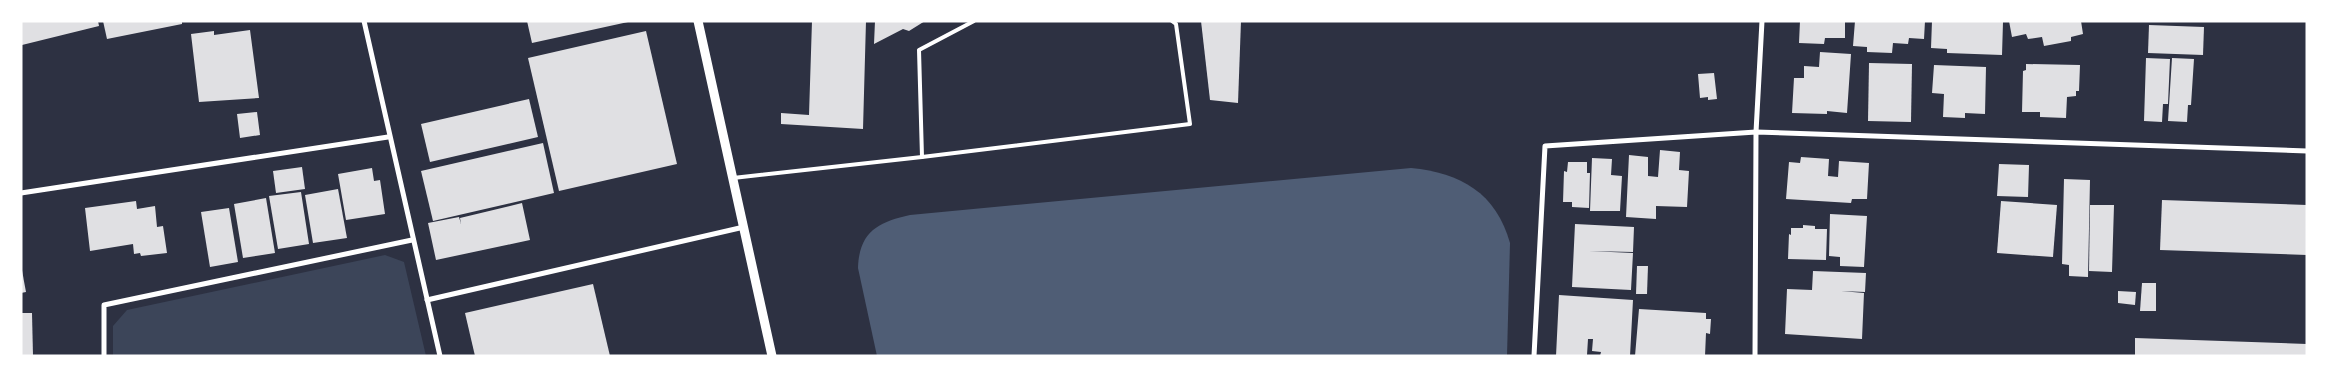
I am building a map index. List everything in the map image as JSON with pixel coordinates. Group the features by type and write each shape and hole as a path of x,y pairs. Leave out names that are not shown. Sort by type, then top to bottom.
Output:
{"street":[{"path":"364,21 388,137 440,356"},
{"path":"698,21 772,356"},
{"path":"1756,356 1756,132 1762,21"},
{"path":"1534,356 1545,146 1756,132 2307,151"},
{"path":"21,193 388,137"},
{"path":"427,300 744,227"},
{"path":"104,356 104,305 412,240"}],"lane":[{"path":"922,157 919,50 974,21"},
{"path":"733,178 1190,124 1176,24 1172,21"}],"shaded area":[{"path":"1411,168 1446,175 1474,189 1496,211 1504,226 1510,243 1507,356 877,356 858,268 859,256 866,237 880,225 889,221 910,215"},
{"path":"385,255 404,262 426,356 113,356 113,326 127,310"}],"building":[{"path":"21,21 98,21 99,26 22,45"},
{"path":"103,21 182,21 182,24 107,39"},
{"path":"527,21 628,21 628,22 532,43"},
{"path":"812,21 866,21 863,129 781,124 781,113 809,115"},
{"path":"875,21 925,21 909,31 903,29 874,44"},
{"path":"1201,21 1241,21 1238,103 1210,100"},
{"path":"1800,21 1845,21 1845,38 1825,38 1824,44 1799,43"},
{"path":"1855,21 1925,21 1924,39 1909,38 1908,44 1893,43 1892,53 1867,52 1867,47 1853,46"},
{"path":"1932,21 2003,22 2002,55 1947,53 1947,49 1931,48"},
{"path":"2009,21 2081,21 2083,34 2071,37 2071,41 2044,46 2042,37 2028,39 2026,34 2012,37"},
{"path":"2149,25 2204,27 2203,55 2148,53"},
{"path":"250,30 259,98 199,102 191,34 214,31 214,35"},
{"path":"646,31 677,164 559,191 528,58"},
{"path":"1820,52 1851,54 1847,113 1827,111 1827,114 1792,113 1794,78 1804,78 1804,66 1819,67"},
{"path":"2146,58 2170,59 2168,104 2163,104 2162,122 2144,121"},
{"path":"2172,58 2194,59 2191,105 2188,105 2187,122 2168,121"},
{"path":"1869,63 1912,64 1911,122 1868,121"},
{"path":"2026,64 2080,65 2079,91 2076,91 2076,96 2067,97 2066,118 2040,117 2040,112 2022,112 2023,71 2026,70"},
{"path":"1934,65 1986,67 1985,114 1965,113 1965,118 1943,117 1944,94 1932,93"},
{"path":"1714,73 1717,99 1708,100 1708,97 1700,98 1698,74"},
{"path":"529,99 538,137 430,162 421,124"},
{"path":"257,112 260,135 240,138 237,114"},
{"path":"543,143 554,193 433,221 421,171"},
{"path":"1660,150 1680,152 1679,170 1689,171 1687,207 1656,206 1656,219 1626,217 1629,155 1648,157 1648,176 1658,177"},
{"path":"1801,157 1829,159 1828,176 1838,177 1839,161 1869,163 1867,199 1852,199 1851,203 1786,199 1789,162 1800,163"},
{"path":"1592,158 1612,159 1611,175 1622,176 1620,211 1590,211"},
{"path":"1568,162 1587,162 1587,173 1590,173 1589,208 1572,207 1572,202 1563,202 1564,171 1567,172"},
{"path":"1999,164 2029,165 2028,197 1997,196"},
{"path":"302,167 305,189 276,193 273,171"},
{"path":"372,168 374,181 380,180 385,214 346,220 338,174"},
{"path":"2064,179 2090,180 2088,277 2069,276 2069,265 2062,264"},
{"path":"338,189 347,238 313,243 305,195"},
{"path":"301,192 309,244 278,249 269,196"},
{"path":"266,198 275,253 243,258 234,204"},
{"path":"2162,200 2307,205 2307,255 2160,250"},
{"path":"136,201 137,209 155,206 157,227 163,226 167,253 141,256 140,253 134,254 133,244 90,251 85,208"},
{"path":"2001,201 2057,205 2053,257 1997,253"},
{"path":"522,203 530,240 436,260 428,223 459,217 461,224 460,218"},
{"path":"2090,205 2114,205 2112,272 2089,271"},
{"path":"229,208 238,262 210,267 201,212"},
{"path":"1830,214 1867,216 1864,267 1840,266 1840,257 1829,256"},
{"path":"1575,224 1634,227 1633,252 1589,251 1633,253 1631,290 1572,287"},
{"path":"1803,225 1815,226 1815,229 1827,229 1826,260 1788,259 1791,228 1803,228"},
{"path":"21,265 26,292 21,293"},
{"path":"1637,266 1648,266 1647,294 1636,294"},
{"path":"1813,271 1866,273 1865,292 1841,291 1864,293 1862,339 1785,334 1787,289 1812,290"},
{"path":"2142,283 2156,283 2156,311 2140,311"},
{"path":"593,284 610,356 475,356 465,313"},
{"path":"2118,291 2136,292 2135,305 2118,303"},
{"path":"1559,295 1633,300 1630,356 1600,356 1601,352 1592,351 1593,339 1588,339 1587,355 1556,356"},
{"path":"1639,309 1706,313 1706,319 1711,319 1710,334 1706,333 1705,356 1635,356"},
{"path":"21,313 32,313 33,356 21,356"},
{"path":"2135,338 2307,344 2307,356 2135,356"}]}
